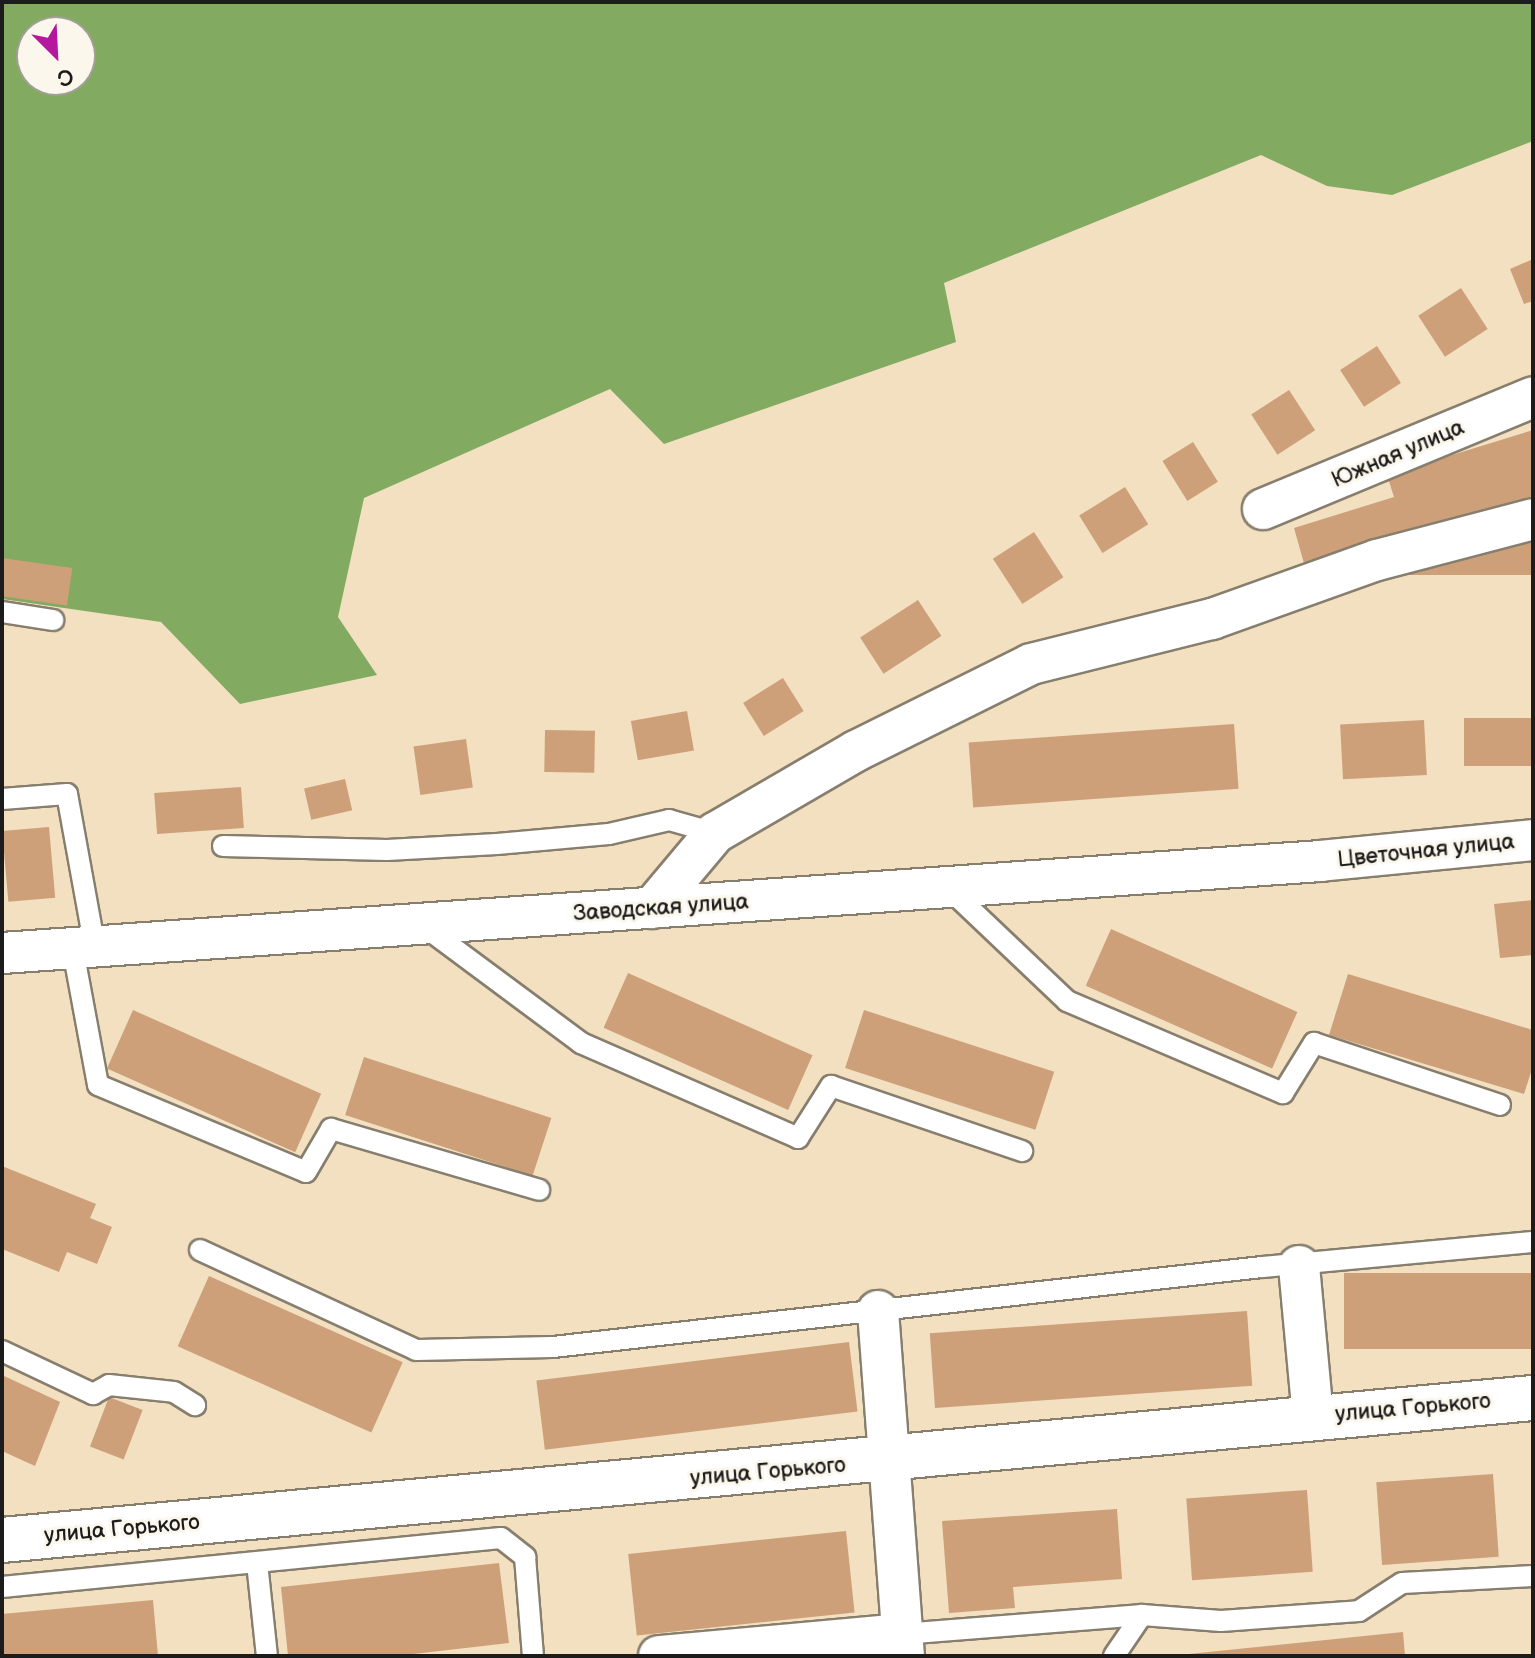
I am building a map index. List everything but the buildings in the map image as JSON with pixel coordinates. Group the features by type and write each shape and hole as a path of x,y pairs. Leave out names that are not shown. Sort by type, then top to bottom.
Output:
{"main road":[{"name":"улица Горького","path":"2,1540 889,1461 1313,1417 1533,1398"}],"street":[{"name":"Южная улица","path":"1263,509 1533,397"},
{"path":"652,908 715,833 856,751 1031,664 1212,619 1377,560 1533,519"},
{"name":"Цветочная улица","path":"1320,861 1533,840"},
{"name":"Заводская улица","path":"2,953 1320,861"},
{"path":"1299,1266 1313,1417"},
{"path":"659,1656 903,1645 878,1311"}],"lane":[{"path":"2,612 53,620"},
{"path":"2,799 67,794 98,1085 306,1172 331,1129 539,1190"},
{"path":"223,846 419,848 609,834 669,820 715,833"},
{"path":"948,888 1067,1001 1283,1093 1314,1043 1500,1105"},
{"path":"422,925 581,1043 798,1138 831,1086 1022,1151"},
{"path":"200,1250 416,1350 553,1347 1533,1242"},
{"path":"2,1351 93,1394 109,1385 148,1389 174,1392 195,1405"},
{"path":"2,1587 501,1538 525,1557 533,1656"},
{"path":"257,1563 267,1656"},
{"path":"903,1645 1142,1615 1221,1621 1359,1611 1402,1583 1533,1576"},
{"path":"1114,1656 1142,1615"}],"green space":[{"path":"2,2 1533,2 1533,141 1392,195 1327,186 1261,155 944,283 956,342 664,444 610,389 364,498 338,617 377,675 240,704 161,622 2,599"}]}
